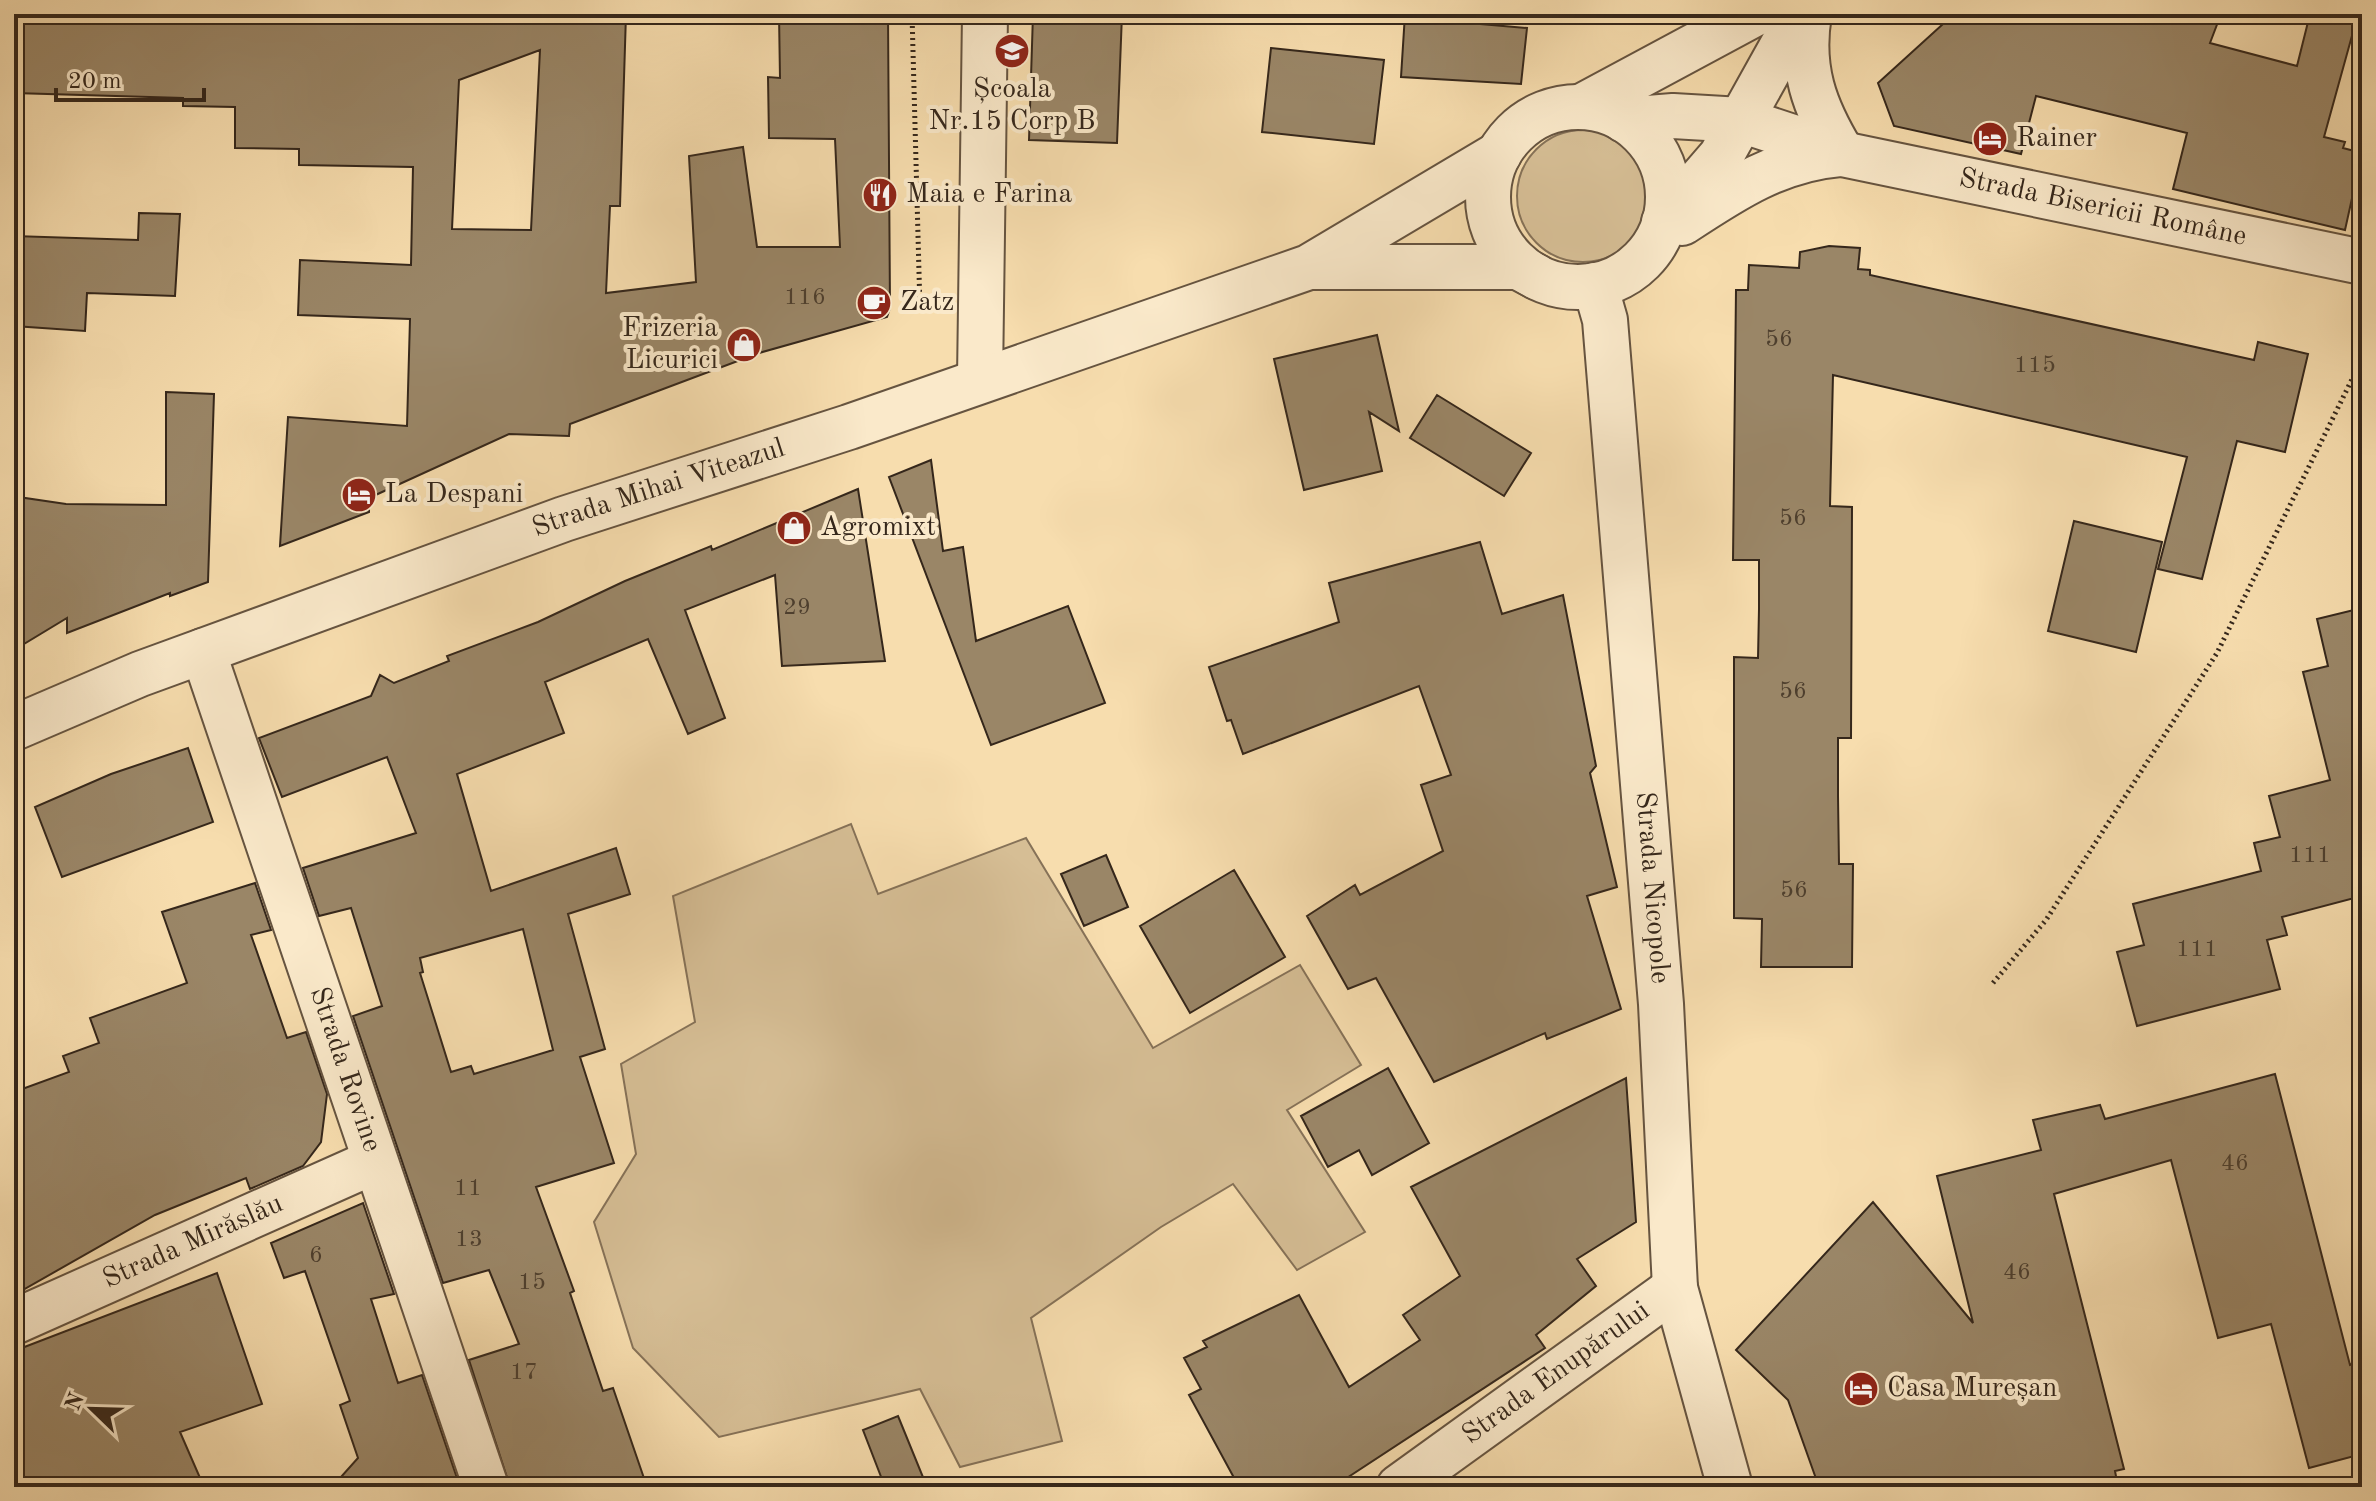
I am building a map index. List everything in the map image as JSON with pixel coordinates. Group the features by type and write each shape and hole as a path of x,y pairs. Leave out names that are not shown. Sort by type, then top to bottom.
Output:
{"street":[{"path":"980,379 985,14"},
{"path":"1581,107 1754,14"},
{"path":"1660,231 1668,193 1662,164 1647,139 1624,120 1604,111 1581,107 1557,110 1533,118 1514,134 1499,154 1489,183 1493,228 1508,254 1544,281 1578,287 1595,285 1631,270 1721,156 1800,14"},
{"path":"1809,14 1807,79 1819,112 1842,153"},
{"name":"Strada Bisericii Române","path":"1624,120 1703,116 1741,120 1842,153 2362,262"},
{"name":"Strada Bisericii Române","path":"1660,231 1779,166 1814,156 1842,153"},
{"name":"Strada Mihai Viteazul","path":"14,728 203,651 564,519 849,427 1309,267 1499,154"},
{"name":"Strada Mihai Viteazul","path":"1309,267 1518,267 1544,281"},
{"name":"Strada Nicopole","path":"1595,285 1605,320 1659,974 1675,1288 1730,1487"},
{"name":"Strada Rovine","path":"203,651 373,1162 486,1487"},
{"name":"Strada Mirăslău","path":"14,1322 373,1162"},
{"name":"Strada Enupărului","path":"1399,1487 1675,1288"}],"path":[{"path":"912,14 920,309"},
{"path":"1993,983 2046,920 2217,653 2362,359"}],"shaded area":[{"path":"1583,130 1608,135 1630,149 1644,171 1649,196 1644,221 1630,243 1608,257 1583,262 1558,257 1536,243 1522,221 1517,196 1522,171 1536,149 1558,135"},
{"path":"851,824 878,894 1026,838 1153,1048 1300,965 1361,1065 1287,1110 1365,1232 1297,1270 1233,1184 1161,1227 1031,1318 1062,1441 960,1467 920,1389 719,1437 633,1348 594,1222 636,1154 621,1064 695,1022 673,896"}],"building":[{"path":"14,14 626,14 620,206 610,206 606,293 696,282 689,156 743,147 757,247 840,247 835,139 769,138 768,77 780,78 779,14 888,14 890,308 887,317 759,353 570,424 569,436 509,434 369,498 369,512 280,546 288,417 407,426 410,319 298,315 300,260 411,265 413,167 299,165 299,149 235,148 235,107 183,106 183,98 14,93","holes":["540,50 531,230 452,229 459,80"]},
{"path":"1033,14 1122,14 1117,143 1029,140"},
{"path":"1405,14 1458,14 1458,22 1527,28 1521,84 1401,77"},
{"path":"1954,14 2221,14 2210,43 2297,66 2310,14 2358,14 2324,137 2345,142 2343,148 2362,153 2345,230 2173,189 2187,133 2036,96 2021,154 1894,126 1878,83"},
{"path":"1271,48 1384,60 1374,144 1262,132"},
{"path":"139,213 180,214 175,296 87,293 85,331 14,326 14,236 138,240"},
{"path":"1829,246 1860,248 1858,269 1870,270 1870,275 2254,360 2258,342 2308,354 2285,452 2237,441 2202,579 2158,569 2187,457 1833,375 1830,506 1852,507 1851,738 1838,738 1838,796 1839,864 1853,864 1852,967 1761,967 1762,919 1734,918 1734,657 1758,658 1759,609 1759,560 1733,560 1736,290 1748,290 1749,265 1799,268 1800,252"},
{"path":"1377,335 1399,431 1369,412 1382,471 1304,490 1274,359"},
{"path":"166,392 214,394 208,582 170,596 170,593 67,633 67,618 14,650 14,521 18,497 66,504 166,505"},
{"path":"1437,395 1531,453 1504,496 1410,438"},
{"path":"931,460 943,551 963,547 976,641 1068,606 1105,703 991,745 889,477"},
{"path":"858,489 885,661 782,666 775,575 685,610 725,718 688,734 648,639 545,682 564,733 457,774 491,891 616,848 630,894 568,914 605,1049 580,1057 614,1163 536,1187 574,1291 570,1293 603,1391 613,1388 647,1487 510,1487 469,1360 519,1344 489,1270 443,1283 353,1016 382,1006 351,908 319,916 303,868 416,833 387,757 282,797 259,738 371,696 380,675 394,683 449,661 447,656 538,622 625,581 711,546 712,550","holes":["523,929 553,1050 474,1074 471,1066 451,1072 420,973 423,972 420,958"]},
{"path":"2074,521 2162,542 2136,652 2048,631"},
{"path":"1480,542 1502,614 1563,595 1596,766 1590,773 1617,887 1587,896 1621,1009 1547,1039 1545,1033 1434,1082 1376,978 1348,989 1307,916 1355,885 1360,895 1443,851 1421,785 1451,775 1419,686 1243,754 1231,720 1227,721 1209,667 1339,622 1329,583"},
{"path":"2362,608 2362,896 2282,917 2287,935 2267,940 2280,989 2137,1026 2117,952 2144,945 2133,904 2261,871 2254,843 2280,837 2269,796 2330,780 2303,672 2328,666 2317,619"},
{"path":"188,748 213,822 62,877 35,807 111,774"},
{"path":"1106,855 1128,907 1084,926 1061,874"},
{"path":"1234,870 1285,957 1190,1013 1140,926"},
{"path":"255,883 271,930 251,935 287,1038 306,1032 327,1094 321,1142 303,1166 250,1189 246,1178 155,1215 14,1295 14,1092 69,1072 63,1056 99,1043 90,1018 187,983 162,912"},
{"path":"1388,1068 1429,1143 1372,1175 1359,1150 1328,1167 1301,1116"},
{"path":"2275,1074 2350,1365 2362,1361 2362,1454 2309,1468 2271,1324 2218,1338 2171,1160 2054,1194 2124,1469 2115,1471 2118,1487 1819,1487 1788,1400 1736,1350 1873,1202 1973,1323 1937,1176 2041,1150 2033,1120 2100,1105 2105,1119"},
{"path":"1626,1078 1636,1222 1577,1259 1596,1286 1536,1335 1545,1348 1333,1487 1239,1487 1189,1395 1201,1389 1184,1358 1207,1347 1203,1341 1299,1295 1349,1387 1420,1340 1403,1315 1460,1276 1411,1187"},
{"path":"363,1203 394,1294 371,1299 398,1383 422,1375 460,1487 332,1487 358,1458 340,1405 350,1401 305,1271 284,1278 271,1243"},
{"path":"217,1273 262,1404 180,1432 204,1487 14,1487 14,1351"},
{"path":"898,1416 927,1487 885,1487 863,1430"}],"place":[{"name":"Școala Nr.15 Corp B","path":"1012,51"},
{"name":"Rainer","path":"1990,139"},
{"name":"Maia e Farina","path":"880,195"},
{"name":"Zatz","path":"874,303"},
{"name":"Frizeria Licurici","path":"744,345"},
{"name":"La Despani","path":"359,495"},
{"name":"Agromixt","path":"794,528"},
{"name":"Casa Mureșan","path":"1861,1389"}]}
